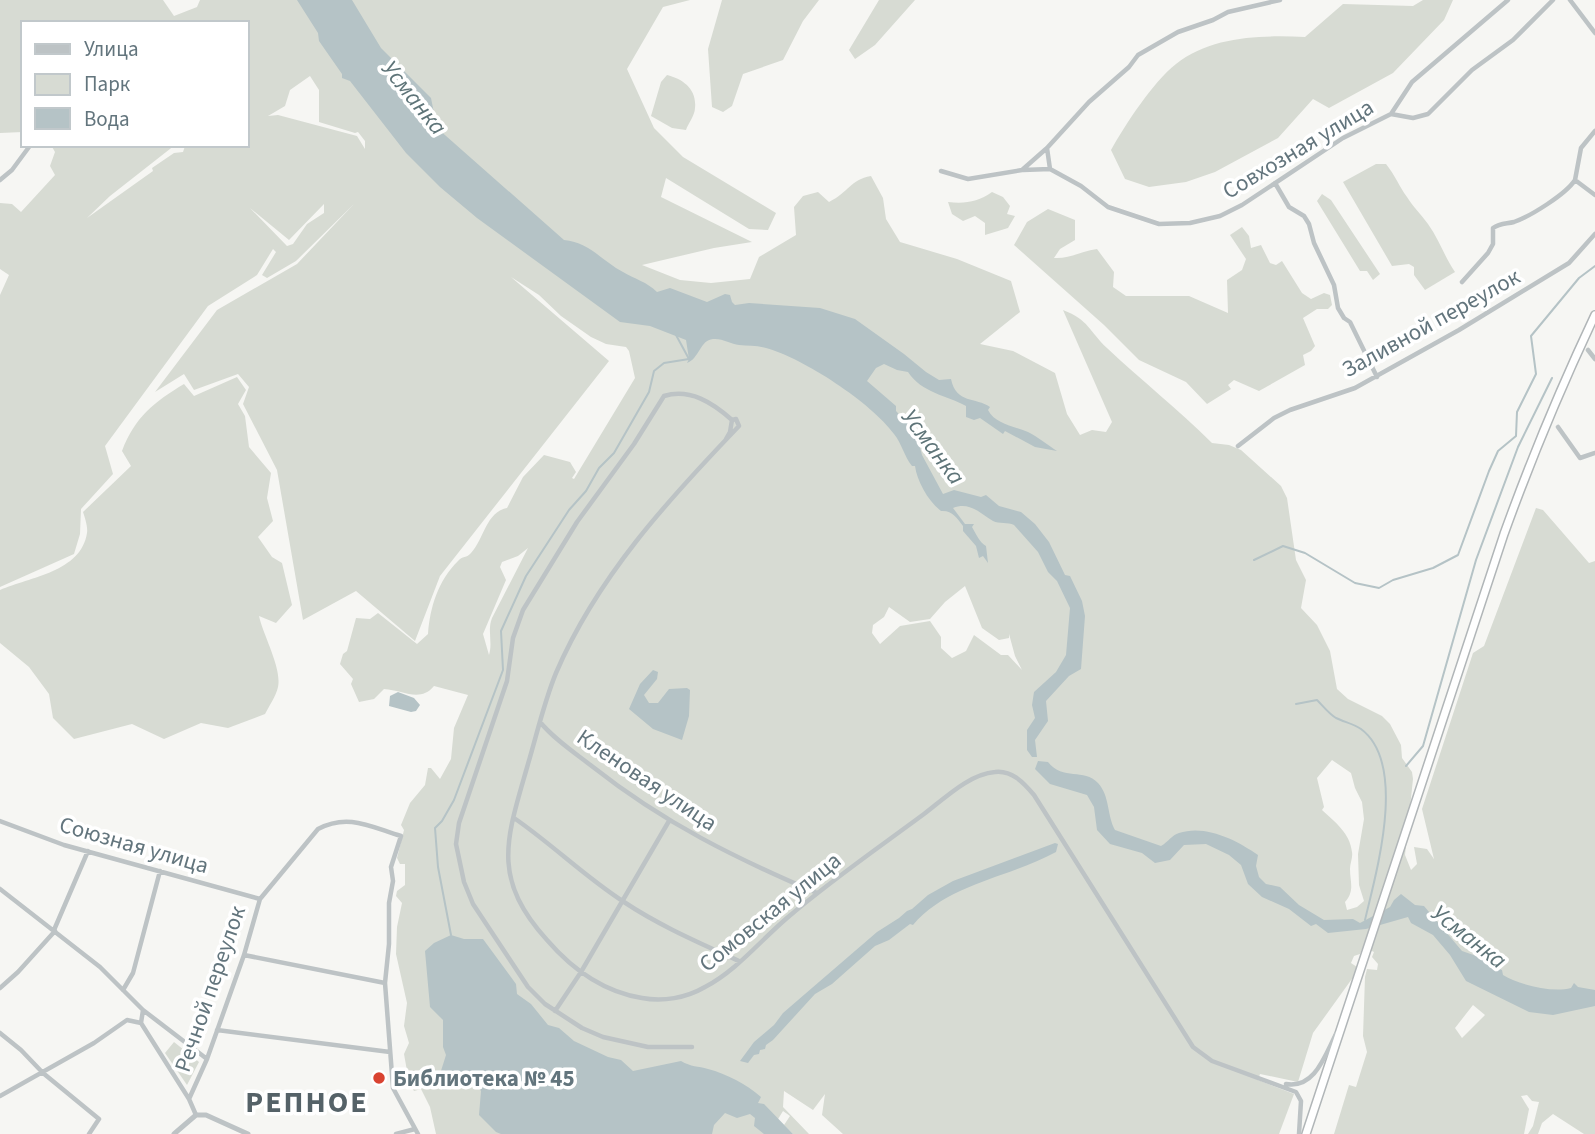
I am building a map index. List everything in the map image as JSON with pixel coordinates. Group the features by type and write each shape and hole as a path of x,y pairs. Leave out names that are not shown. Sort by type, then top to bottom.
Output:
{"highway":[{"path":"1306,1134 1524,478 1565,377 1595,315"}],"street":[{"path":"1022,170 1048,148 1089,102 1129,67 1138,55 1178,32 1228,12 1280,0"},
{"name":"Совхозная улица","path":"1050,169 1081,186 1113,210 1159,224 1190,223 1220,216 1242,205 1343,138 1391,114 1412,82 1508,0"},
{"name":"Совхозная улица","path":"1391,114 1413,118 1427,114 1472,70 1513,40 1553,0"},
{"path":"1570,0 1595,33"},
{"path":"1462,282 1488,253 1493,244 1493,228 1526,216 1569,189 1575,180 1581,148 1595,131"},
{"path":"0,180 12,170 29,147"},
{"path":"941,171 968,179 1022,170 1050,169 1048,148"},
{"path":"1575,180 1595,195"},
{"path":"1275,183 1289,207 1304,216 1309,224 1314,243 1334,285 1338,308 1350,322 1377,377"},
{"name":"Заливной переулок","path":"1238,446 1274,418 1377,377 1569,263 1595,234"},
{"path":"1588,350 1595,359"},
{"name":"Сомовская улица","path":"555,1011 528,986 473,904 464,883 456,844 459,823 507,681 514,631 523,610 550,564 592,500 634,444 662,397 679,393 708,401 732,420 736,419 739,426 649,524 596,597 556,673 513,818 507,851 512,886 524,911 543,936 581,972 614,991 638,998 676,998 705,987 817,893 969,782 993,772 1010,774 1024,784 1038,802 1195,1049 1218,1064 1261,1078"},
{"path":"1558,427 1580,458 1595,453"},
{"name":"Кленовая улица","path":"540,722 549,733 605,776 669,821 738,859 817,893"},
{"path":"513,818 623,902 665,926 739,961"},
{"name":"Речной переулок","path":"189,1100 207,1059 244,955 260,899 318,829 331,822 345,820 401,836 391,867 393,881 389,904 385,983"},
{"name":"Союзная улица","path":"0,821 88,851 260,899"},
{"path":"669,821 581,972 555,1011 595,1034 625,1044 651,1048 692,1046"},
{"path":"0,988 18,972 54,930 88,851"},
{"path":"123,990 133,973 160,871"},
{"path":"0,889 100,967 143,1010 207,1059"},
{"path":"244,955 385,983 393,1088 416,1132 396,1134"},
{"path":"143,1010 141,1023 196,1115"},
{"path":"1261,1078 1293,1085 1306,1083 1323,1059 1346,1014"},
{"path":"0,1096 94,1043 127,1020 141,1023"},
{"path":"217,1030 390,1052"},
{"path":"0,1032 43,1073 99,1119 89,1134"},
{"path":"1261,1078 1287,1087 1299,1095 1299,1134"},
{"path":"174,1134 196,1115 206,1115 248,1134"}],"green space":[{"path":"0,0 163,0 174,16 197,7 200,0 690,0 663,7 627,69 654,128 683,157 776,213 768,230 749,229 666,178 661,197 752,242 642,265 680,280 711,283 750,279 759,257 796,235 794,207 803,196 818,192 829,202 858,180 871,176 883,198 886,219 900,242 957,259 1011,281 1020,312 980,344 1013,351 1055,373 1067,414 1080,435 1092,430 1106,432 1112,422 1063,310 1078,318 1107,348 1212,443 1241,450 1281,486 1287,498 1296,560 1306,580 1301,608 1317,625 1330,651 1337,689 1348,699 1382,716 1390,724 1401,745 1402,758 1412,772 1405,855 1411,870 1417,864 1414,847 1427,849 1434,859 1422,809 1473,653 1484,646 1536,508 1543,510 1589,563 1595,561 1595,1134 1584,1134 1553,1114 1542,1123 1538,1134 1528,1134 1533,1126 1539,1102 1532,1101 1527,1095 1521,1096 1529,1109 1524,1134 1334,1134 1349,1085 1356,1087 1367,1052 1363,1036 1365,977 1367,969 1377,970 1378,964 1372,957 1374,952 1363,947 1351,963 1357,967 1354,976 1313,1033 1298,1082 1260,1074 1258,1080 1294,1094 1279,1134 843,1134 822,1115 825,1094 813,1110 784,1091 783,1107 809,1134 793,1134 784,1125 790,1116 783,1111 769,1134 436,1134 430,1107 421,1089 414,1091 409,1082 404,1054 409,1043 404,1026 407,1003 396,954 397,927 402,903 396,896 397,891 405,885 405,864 400,864 397,858 404,830 401,825 410,803 425,785 428,768 440,779 451,759 454,728 468,695 434,686 417,695 384,689 374,699 359,702 351,684 353,679 340,664 347,651 356,618 370,619 378,613 417,644 428,634 433,604 445,577 460,559 471,553 490,520 507,508 523,477 544,455 570,462 576,472 572,478 574,479 635,378 629,351 626,347 606,344 591,337 561,316 539,295 511,277 609,361 440,576 415,641 356,591 303,620 277,470 243,404 249,387 238,374 194,390 184,374 155,392 217,310 297,264 354,204 296,261 267,278 262,275 276,252 273,249 257,275 208,306 105,446 113,474 81,509 80,534 74,554 0,587 0,295 9,275 0,269 0,203 12,204 21,212 55,175 50,166 55,152 52,147 172,147 110,196 87,218 153,171 152,168 174,153 183,152 185,147 248,147 248,21 21,21 21,132 0,133","holes":["310,76 319,90 319,122 358,132 365,141 365,149 357,136 278,115 268,116 285,106 290,90","324,204 324,213 307,224 293,244 287,246 250,208 289,240","528,548 492,618 489,655 483,634 506,580 500,567 502,562 518,556","965,586 982,628 999,640 1009,638 1009,634 1022,670 1008,655 1001,655 974,635 966,651 952,658 941,648 941,637 930,621 900,626 880,644 872,633 873,625 884,617 889,607 910,622 930,619","1332,760 1351,773 1362,802 1364,819 1358,854 1359,885 1364,901 1347,910 1345,902 1351,886 1351,845 1341,828 1322,810 1324,807 1317,778","1473,1005 1485,1015 1462,1038 1455,1028"]},
{"path":"722,0 819,0 803,21 783,60 743,74 732,106 723,112 712,107 708,49"},
{"path":"879,0 915,0 875,45 855,59 849,50"},
{"path":"1423,0 1453,0 1444,20 1393,73 1329,108 1313,99 1278,138 1215,172 1186,182 1149,187 1125,179 1111,150 1158,82 1176,64 1190,55 1237,39 1305,37 1343,4 1413,6"},
{"path":"667,75 683,82 694,95 695,111 686,130 672,128 651,116 661,82"},
{"path":"1376,164 1386,164 1389,168 1409,201 1432,230 1455,272 1425,290 1414,275 1414,267 1409,264 1392,266 1343,182"},
{"path":"992,192 1003,197 1010,206 1007,214 1015,216 1008,228 985,235 985,223 975,216 963,221 952,214 948,202 971,202"},
{"path":"1322,194 1331,200 1380,274 1373,280 1367,271 1360,271 1317,201"},
{"path":"1048,209 1075,220 1075,240 1060,249 1054,258 1097,249 1114,272 1113,287 1126,296 1189,296 1228,313 1227,280 1242,270 1246,259 1230,235 1242,227 1249,236 1251,248 1261,245 1270,263 1276,265 1282,261 1302,293 1311,299 1324,293 1330,295 1332,305 1328,309 1317,309 1303,318 1315,346 1303,355 1305,365 1259,391 1234,380 1228,385 1231,389 1207,404 1186,382 1139,360 1014,245 1027,222"},
{"path":"237,377 246,390 238,404 245,416 249,447 271,473 267,498 273,521 258,537 272,557 282,563 292,605 276,623 259,616 275,661 278,679 276,694 265,714 228,728 201,723 164,739 132,724 74,739 53,718 49,694 29,667 0,643 0,590 52,571 75,557 83,546 87,533 83,512 131,466 122,451 139,420 155,404 184,384 194,396"},
{"path":"174,1042 199,1062 187,1085 165,1053"}],"water":[{"name":"Усманка","path":"297,0 352,0 381,48 431,98 437,128 564,240 581,244 615,268 657,292 670,288 707,302 725,294 730,295 735,305 749,303 820,308 855,319 926,372 939,380 951,379 957,393 990,407 988,410 995,418 1028,432 1057,451 1035,447 1005,431 1003,434 980,418 974,420 966,417 966,406 920,385 908,372 884,364 876,368 867,381 896,406 896,411 916,433 922,455 943,494 954,490 981,497 986,495 999,506 1021,512 1049,542 1065,575 1070,576 1082,601 1085,616 1081,669 1069,676 1046,701 1048,721 1035,740 1037,757 1032,757 1027,750 1027,730 1035,718 1032,705 1034,692 1056,672 1066,655 1070,608 1057,581 1048,572 1038,552 1014,525 993,521 970,507 953,508 965,524 974,524 972,527 986,546 988,563 983,556 979,558 976,546 963,531 959,520 951,513 941,511 928,496 915,466 909,462 894,434 870,409 836,383 781,353 720,339 709,340 687,363 689,359 686,340 650,326 620,322 477,218 440,187 406,153 350,81 342,78"},
{"path":"653,670 658,672 657,679 644,695 649,703 658,703 669,689 690,690 689,716 682,740 653,729 629,709 640,684"},
{"path":"398,692 414,698 420,705 416,711 389,706 390,696"},
{"path":"1038,761 1048,762 1060,771 1086,776 1098,783 1105,794 1115,830 1161,846 1177,834 1189,831 1210,832 1231,839 1258,855 1256,866 1259,877 1266,884 1280,887 1299,905 1324,920 1353,919 1360,923 1390,907 1401,894 1415,905 1424,906 1462,951 1485,959 1488,965 1502,970 1503,975 1546,989 1571,988 1574,983 1578,987 1595,990 1595,1006 1553,1015 1529,1012 1466,981 1450,955 1433,935 1411,923 1408,917 1366,929 1328,933 1316,924 1311,926 1289,909 1262,897 1248,884 1241,865 1229,855 1206,844 1184,845 1170,860 1155,863 1142,853 1110,844 1097,830 1094,807 1087,795 1050,784 1035,769"},
{"path":"1058,844 1056,852 961,890 927,911 913,925 910,924 889,940 875,946 832,984 815,994 765,1049 760,1050 748,1063 740,1061 754,1042 774,1025 783,1013 877,932 928,895 953,881"},
{"path":"451,935 464,939 483,939 516,984 517,994 531,1004 548,1025 559,1028 574,1041 621,1060 633,1071 681,1061 722,1074 761,1097 758,1103 764,1104 793,1134 764,1134 754,1126 755,1118 750,1114 737,1118 725,1113 714,1125 712,1134 496,1132 479,1115 481,1091 476,1084 442,1090 440,1074 446,1055 443,1047 443,1020 430,1007 425,951"}],"waterway":[{"path":"1254,560 1283,546 1305,553 1355,583 1379,588 1393,580 1433,568 1458,555 1498,451 1516,436 1517,412 1536,374 1531,336 1579,278 1595,266"},
{"path":"451,935 438,867 435,828 454,800 503,670 501,631 526,576 569,510 586,491 599,468 614,453 649,392 654,371 664,363 689,359 676,335"},
{"path":"1406,766 1423,746 1476,560 1518,447 1552,378"},
{"path":"1296,704 1317,700 1333,716 1361,729 1375,745 1383,767 1385,820 1365,920"}],"place":[{"name":"Библиотека № 45","path":"379,1078"}],"district":[{"name":"РЕПНОЕ","path":"307,1102"}]}
